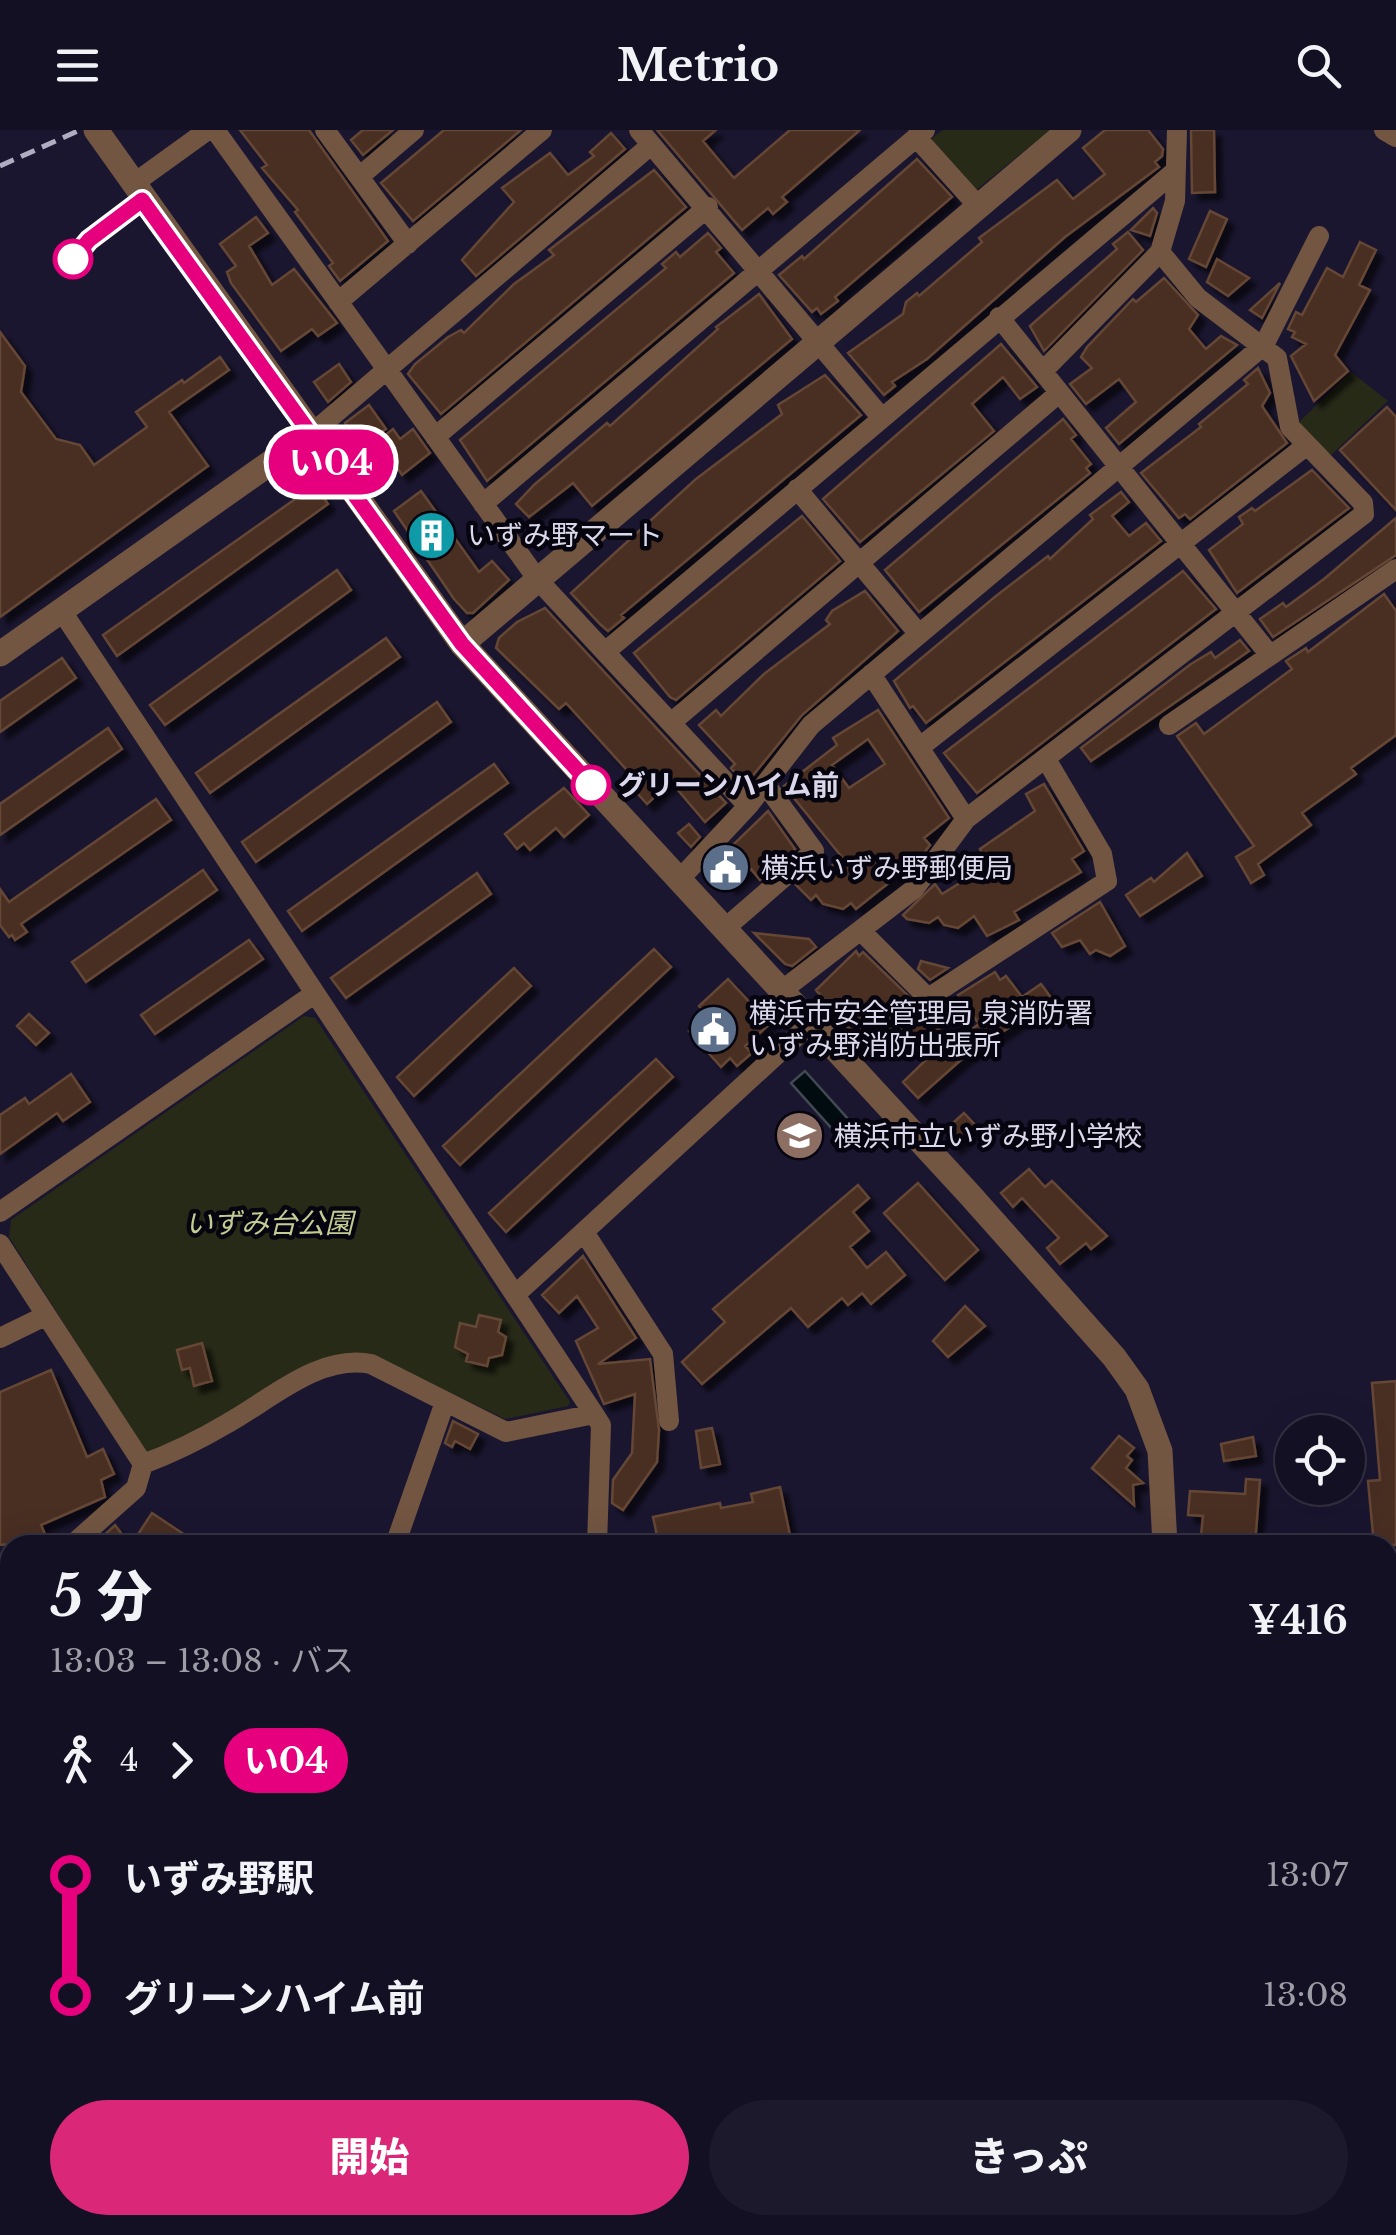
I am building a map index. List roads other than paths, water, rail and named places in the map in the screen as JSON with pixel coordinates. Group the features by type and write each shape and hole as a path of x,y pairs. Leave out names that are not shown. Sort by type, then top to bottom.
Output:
{"street":[{"path":"96,130 462,644 984,1210 1137,1389 1160,1451 1165,1535"},
{"path":"133,184 211,130 538,580 748,806"},
{"path":"325,130 408,244"},
{"path":"359,177 414,130"},
{"path":"338,302 542,130"},
{"path":"462,644 1069,130"},
{"path":"1044,370 1160,252 1175,201 1177,130"},
{"path":"1384,130 1396,137"},
{"path":"484,504 920,133 979,207"},
{"path":"0,654 312,434 645,137 881,417"},
{"path":"606,652 1173,173"},
{"path":"436,437 708,208"},
{"path":"678,881 766,785 811,725 1264,346 1319,236"},
{"path":"780,992 914,890 966,819 1364,514 1363,503 1290,427 1276,358 1198,298 1160,252"},
{"path":"1000,318 1044,370 1115,468 1268,654"},
{"path":"672,722 1059,393"},
{"path":"920,747 1307,445"},
{"path":"797,489 919,634"},
{"path":"1169,725 1396,569"},
{"path":"62,613 601,1426 597,1535"},
{"path":"871,674 966,819"},
{"path":"861,931 928,998 1107,881 1102,854 1046,759"},
{"path":"723,930 814,851 766,785"},
{"path":"0,1212 314,994"},
{"path":"515,1296 810,1024"},
{"path":"584,1232 663,1354 670,1421"},
{"path":"0,1244 143,1464"},
{"path":"0,1338 46,1316"},
{"path":"83,1535 136,1488 143,1464 232,1422 295,1381 353,1361 371,1364 506,1432 594,1414"},
{"path":"398,1535 445,1402"}],"railway":[{"path":"0,166 80,130"}],"place":[{"name":"いずみ野マート","path":"432,535"},
{"name":"グリーンハイム前","path":"591,785"},
{"name":"横浜いずみ野郵便局","path":"726,868"},
{"name":"横浜市安全管理局 泉消防署 いずみ野消防出張所","path":"714,1029"},
{"name":"横浜市立いずみ野小学校","path":"799,1136"}],"park label":[{"name":"いずみ台公園","path":"269,1223"}]}
